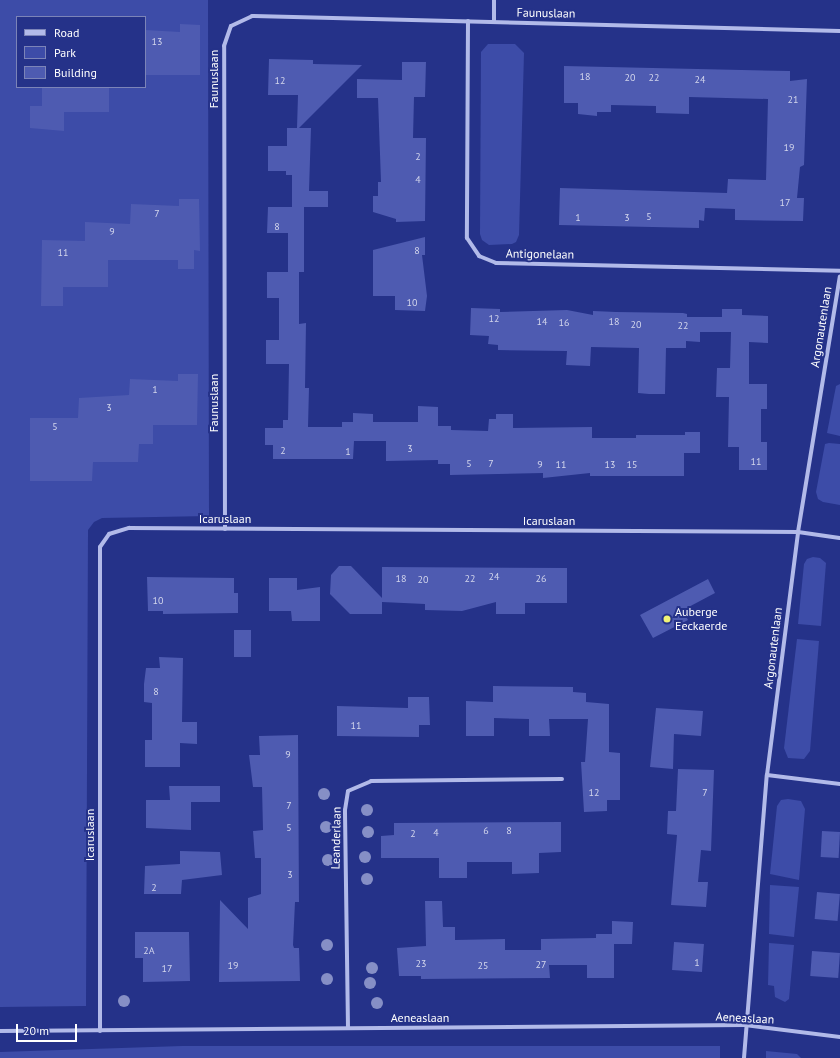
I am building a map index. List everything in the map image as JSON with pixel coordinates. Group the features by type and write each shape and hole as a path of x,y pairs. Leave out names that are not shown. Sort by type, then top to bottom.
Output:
{"street":[{"path":"494,0 494,22"},
{"name":"Faunuslaan","path":"225,529 224,46 231,26 252,16 840,31"},
{"name":"Antigonelaan","path":"468,21 467,238 478,256 496,263 840,271"},
{"name":"Argonautenlaan","path":"744,1058 745,1026 767,775 798,532 840,276"},
{"name":"Icaruslaan","path":"100,1031 100,546 109,534 129,528 798,532 840,538"},
{"path":"767,775 840,784"},
{"name":"Leanderlaan","path":"348,1028 345,810 348,791 371,781 562,779"},
{"name":"Aeneaslaan","path":"0,1031 745,1026 840,1037"}],"green space":[{"path":"0,0 208,0 209,516 102,518 94,522 88,530 86,1006 0,1007"},
{"path":"488,44 515,44 524,53 519,235 516,242 512,244 489,245 482,240 480,234 481,52"},
{"path":"840,384 840,436 827,433 836,386"},
{"path":"825,444 840,444 840,505 823,502 818,499 816,492"},
{"path":"813,557 820,558 826,563 821,626 798,624 804,564 807,559"},
{"path":"797,639 819,641 810,751 804,759 788,758 784,748"},
{"path":"788,799 801,801 805,809 799,880 770,874 777,806 781,800"},
{"path":"770,885 799,887 794,937 769,934"},
{"path":"769,943 794,945 789,999 785,1002 775,997 774,986 768,985"},
{"path":"182,1046 720,1046 720,1058 0,1058 0,1052"},
{"path":"766,1051 797,1054 801,1058 766,1058"}],"building":[{"path":"180,24 200,25 200,75 146,75 146,30 180,32"},
{"path":"269,59 313,60 313,64 362,65 299,128 311,128 309,191 328,191 328,207 304,207 304,272 299,272 299,324 306,323 305,388 309,388 308,427 342,427 342,422 353,422 353,413 373,414 373,422 418,422 418,406 438,407 438,426 451,426 451,430 488,431 489,419 496,419 496,414 513,414 513,428 592,427 592,438 636,438 636,435 685,435 685,432 700,432 700,453 684,453 684,476 590,476 590,473 543,478 543,473 450,475 450,464 438,464 438,460 386,461 386,441 354,441 353,459 273,459 273,445 265,445 265,428 283,428 283,420 288,420 289,364 266,364 266,340 279,340 279,298 267,298 267,272 288,272 288,233 267,233 268,207 292,207 292,175 286,175 286,171 268,171 268,146 287,146 287,128 297,128 298,95 268,95"},
{"path":"402,62 426,62 425,97 414,97 413,138 426,138 425,221 396,222 396,219 373,212 373,196 378,196 378,182 381,182 378,98 357,98 357,79 402,80"},
{"path":"564,66 790,71 790,81 807,79 804,165 800,167 797,198 804,198 803,221 735,220 735,209 705,208 704,221 699,220 699,228 559,225 560,188 727,193 728,179 766,180 768,99 689,97 689,114 656,113 656,106 611,105 611,112 597,112 597,116 578,114 578,103 564,103"},
{"path":"42,88 109,88 109,112 64,112 64,131 30,128 30,106 42,106"},
{"path":"179,199 199,199 200,251 194,250 194,269 178,269 178,260 108,260 108,287 63,287 63,306 41,306 42,240 85,241 85,222 130,224 131,204 179,206"},
{"path":"425,237 425,255 422,255 427,296 425,311 395,310 395,296 373,296 373,250"},
{"path":"471,308 500,309 500,312 567,310 593,315 593,311 683,313 687,314 687,317 722,317 722,309 742,309 742,315 768,316 768,343 749,342 749,384 767,384 767,409 761,409 761,442 767,442 767,470 739,470 739,447 728,447 729,397 716,397 717,368 730,368 731,332 700,332 700,342 686,341 686,348 666,348 665,394 638,393 639,348 591,347 590,366 566,365 567,351 498,350 498,345 488,344 489,336 470,335"},
{"path":"178,374 198,374 197,425 153,425 153,444 139,444 138,462 93,462 92,481 30,481 30,418 78,418 79,398 129,395 130,379 178,381"},
{"path":"339,566 351,566 382,598 382,567 567,568 567,603 525,603 525,614 496,614 496,602 462,611 425,610 425,604 382,602 382,614 350,614 330,594 331,575"},
{"path":"147,577 234,578 234,593 238,593 238,613 163,614 163,611 148,611"},
{"path":"269,578 297,578 297,590 320,587 320,621 292,621 291,611 269,611"},
{"path":"708,579 715,593 683,610 688,620 653,638 640,615"},
{"path":"234,630 251,630 251,657 234,657"},
{"path":"159,657 183,658 182,722 197,722 197,744 180,743 180,767 145,767 145,740 152,740 152,703 144,702 146,668 160,668"},
{"path":"493,686 573,687 573,692 586,693 586,702 609,704 609,752 620,753 620,800 607,800 607,811 584,812 581,762 585,762 588,719 549,719 550,736 529,736 529,719 494,718 494,736 466,736 466,701 493,702"},
{"path":"408,697 429,697 430,725 419,725 419,737 337,736 337,706 408,708"},
{"path":"656,708 703,711 701,736 674,734 673,769 650,767"},
{"path":"298,735 299,902 295,902 293,945 294,948 299,948 300,981 219,982 220,900 248,929 248,898 261,894 261,858 255,858 253,831 263,830 262,787 253,787 249,755 260,755 259,736"},
{"path":"678,769 714,770 711,851 701,850 698,882 708,882 706,907 671,905 677,835 667,834 668,811 676,811"},
{"path":"169,786 220,786 220,802 191,802 191,830 146,828 146,800 170,800"},
{"path":"561,822 561,852 539,853 539,873 512,874 512,862 467,862 467,878 439,878 439,858 381,858 381,836 394,835 394,823"},
{"path":"822,831 840,832 839,858 821,857"},
{"path":"180,851 220,852 222,875 182,880 181,894 144,894 145,866 180,864"},
{"path":"817,892 840,894 838,921 815,919"},
{"path":"425,901 442,901 443,927 455,927 455,940 505,939 505,950 541,950 541,939 596,938 596,934 612,934 612,921 633,922 632,944 614,944 614,978 587,978 587,965 549,965 550,978 421,979 421,976 399,976 397,948 426,946"},
{"path":"135,932 189,932 190,981 143,982 143,958 135,958"},
{"path":"674,942 704,944 702,972 672,970"},
{"path":"812,951 840,953 838,978 810,976"}],"place":[{"name":"Auberge Eeckaerde","path":"667,619"}]}
